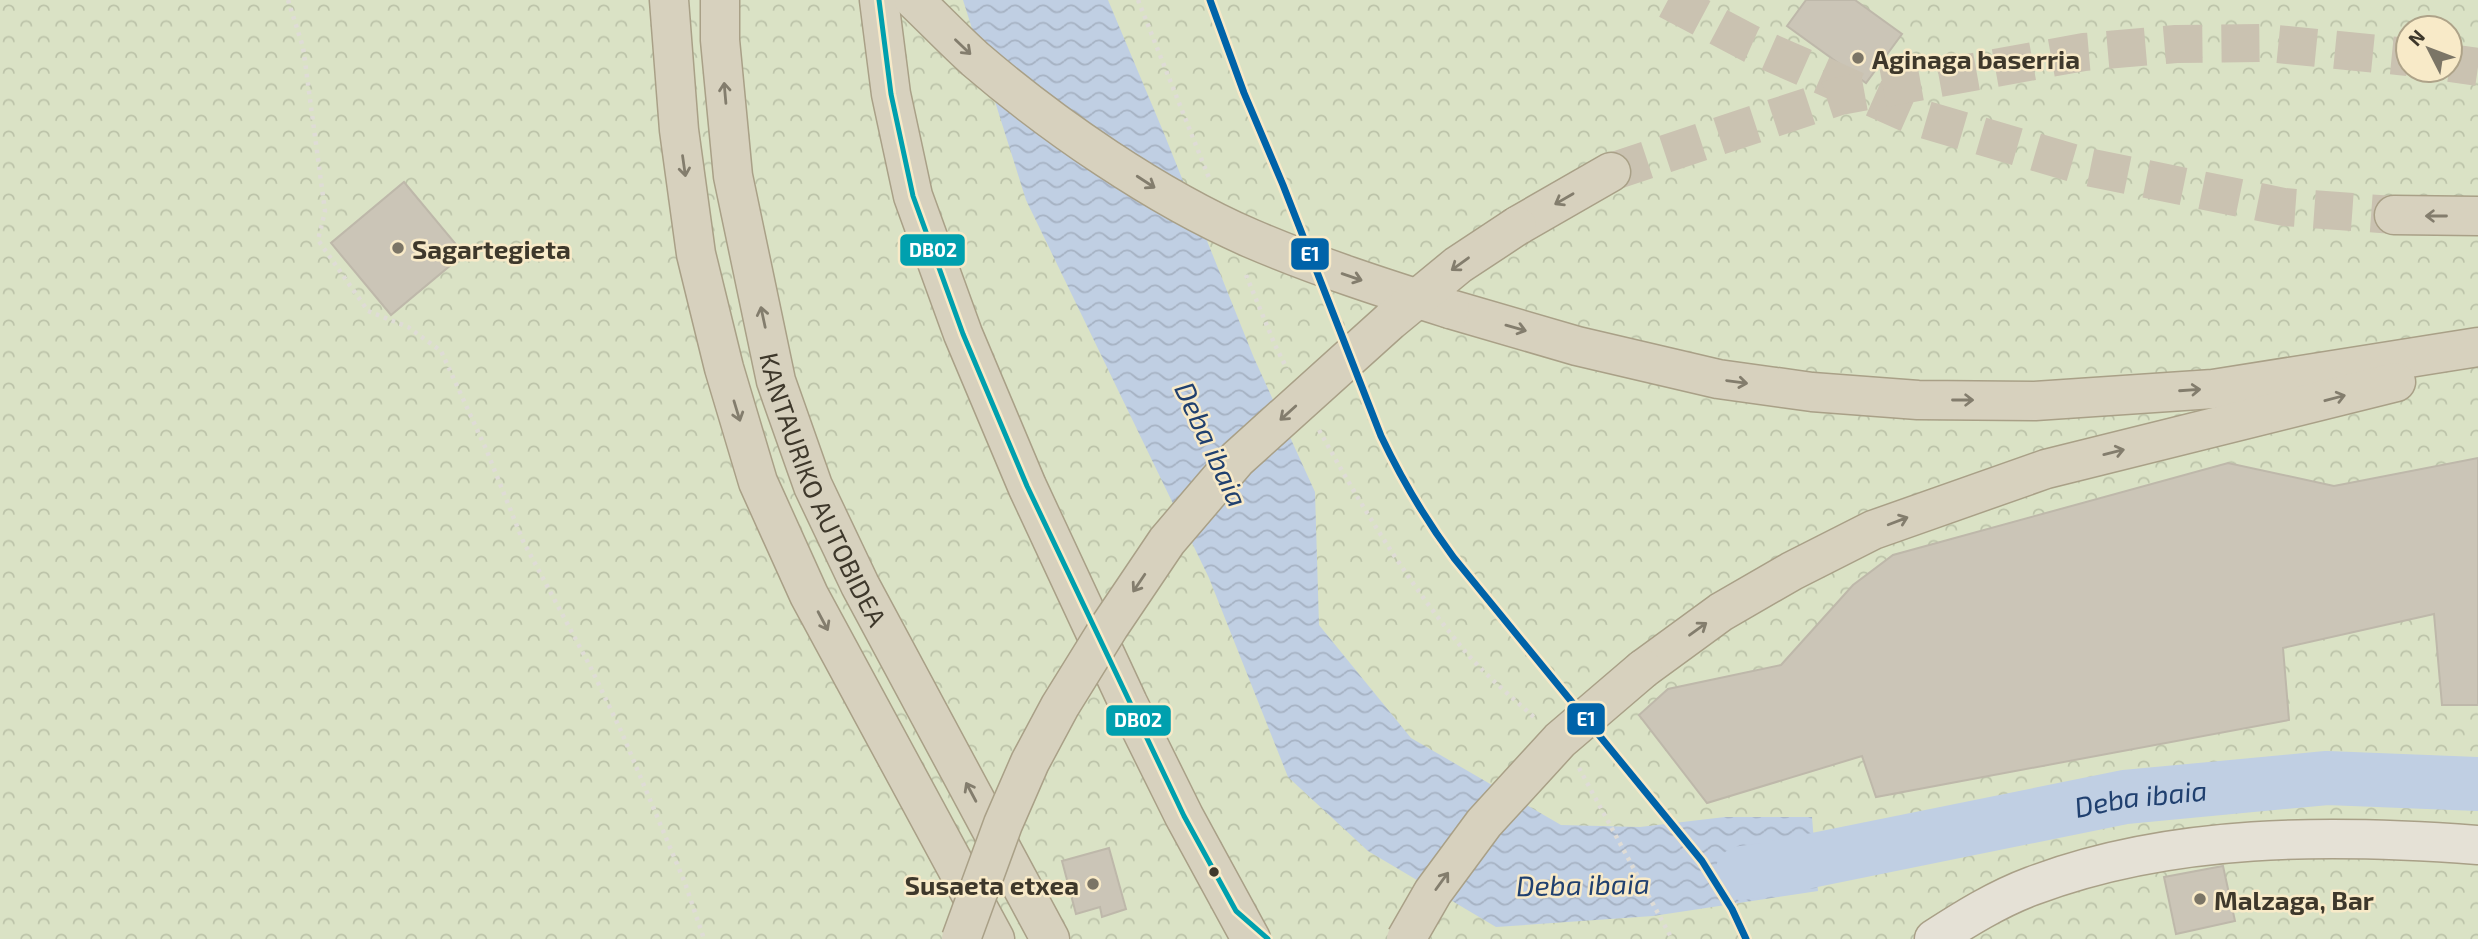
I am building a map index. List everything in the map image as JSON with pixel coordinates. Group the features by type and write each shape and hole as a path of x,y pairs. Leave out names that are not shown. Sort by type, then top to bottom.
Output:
{"highway":[{"name":"KANTAURIKO AUTOBIDEA","path":"668,0 679,130 696,254 724,368 758,482 809,595 995,939"},
{"name":"KANTAURIKO AUTOBIDEA","path":"720,0 720,40 733,176 776,381 785,407 813,486 860,585 1050,939"},
{"path":"878,0 891,94 913,196 962,334 1027,486 1184,816 1243,925 1268,939"},
{"path":"914,0 975,58 1064,130 1166,195 1249,238 1351,277 1450,309 1577,346 1718,379 1812,392 1918,400 2035,401 2213,389 2478,346"},
{"path":"961,939 1003,824 1048,728 1102,638 1167,541 1237,459 1390,321 1458,265 1517,226 1611,172"},
{"path":"2394,215 2478,216"},
{"path":"1406,939 1433,892 1484,823 1560,740 1643,669 1721,612 1793,571 1873,530 2046,469 2478,360"}],"main road":[{"path":"1934,939 1966,918 2030,887 2095,866 2166,852 2242,842 2320,838 2407,839 2478,845"}],"path":[{"path":"288,0 303,47 325,211 318,240 368,310 408,327 441,351 486,449 523,541 590,666 622,733 685,883 704,939"},
{"path":"1577,765 1672,939"}],"green space":[{"path":"0,0 2478,0 2478,939 0,939"}],"water":[{"path":"963,0 1108,0 1254,358 1315,492 1319,625 1411,738 1561,825 1640,827 1725,817 1812,817 1818,891 1653,916 1496,927 1368,851 1288,777 1209,578 1026,200"}],"building":[{"name":"Aginaga baserria","path":"1806,0 1855,0 1902,34 1866,83 1787,26"},
{"name":"Sagartegieta","path":"404,182 464,254 391,315 331,243"},
{"path":"2478,458 2478,705 2442,705 2434,614 2283,648 2289,720 1876,797 1862,756 1707,803 1639,715 1668,689 1781,665 1853,585 1893,555 2228,463 2334,486"},
{"name":"Susaeta etxea","path":"1109,848 1126,909 1102,917 1100,907 1076,914 1062,861"},
{"name":"Malzaga, Bar","path":"2223,866 2235,921 2176,934 2164,877"}],"waterway":[{"name":"Deba ibaia","path":"1742,873 2125,797 2327,778 2478,784"}],"tunnel":[{"path":"1668,0 1751,44 1916,117 2083,166 2284,207 2394,215"},
{"path":"1611,172 1840,96 2084,52 2176,44 2267,43 2394,56"},
{"path":"2464,65 2478,67"}],"transit line":[{"name":"DB02","path":"879,0 891,94 913,196 963,334 1027,486 1184,816 1236,911 1268,939"},
{"name":"E1","path":"1210,0 1244,93 1381,436 1406,484 1454,558 1702,861 1732,909 1746,939"}],"place":[{"name":"Aginaga baserria","path":"1858,58"},
{"name":"Sagartegieta","path":"398,248"},
{"name":"Susaeta etxea","path":"1093,884"},
{"name":"Malzaga, Bar","path":"2200,899"}]}
